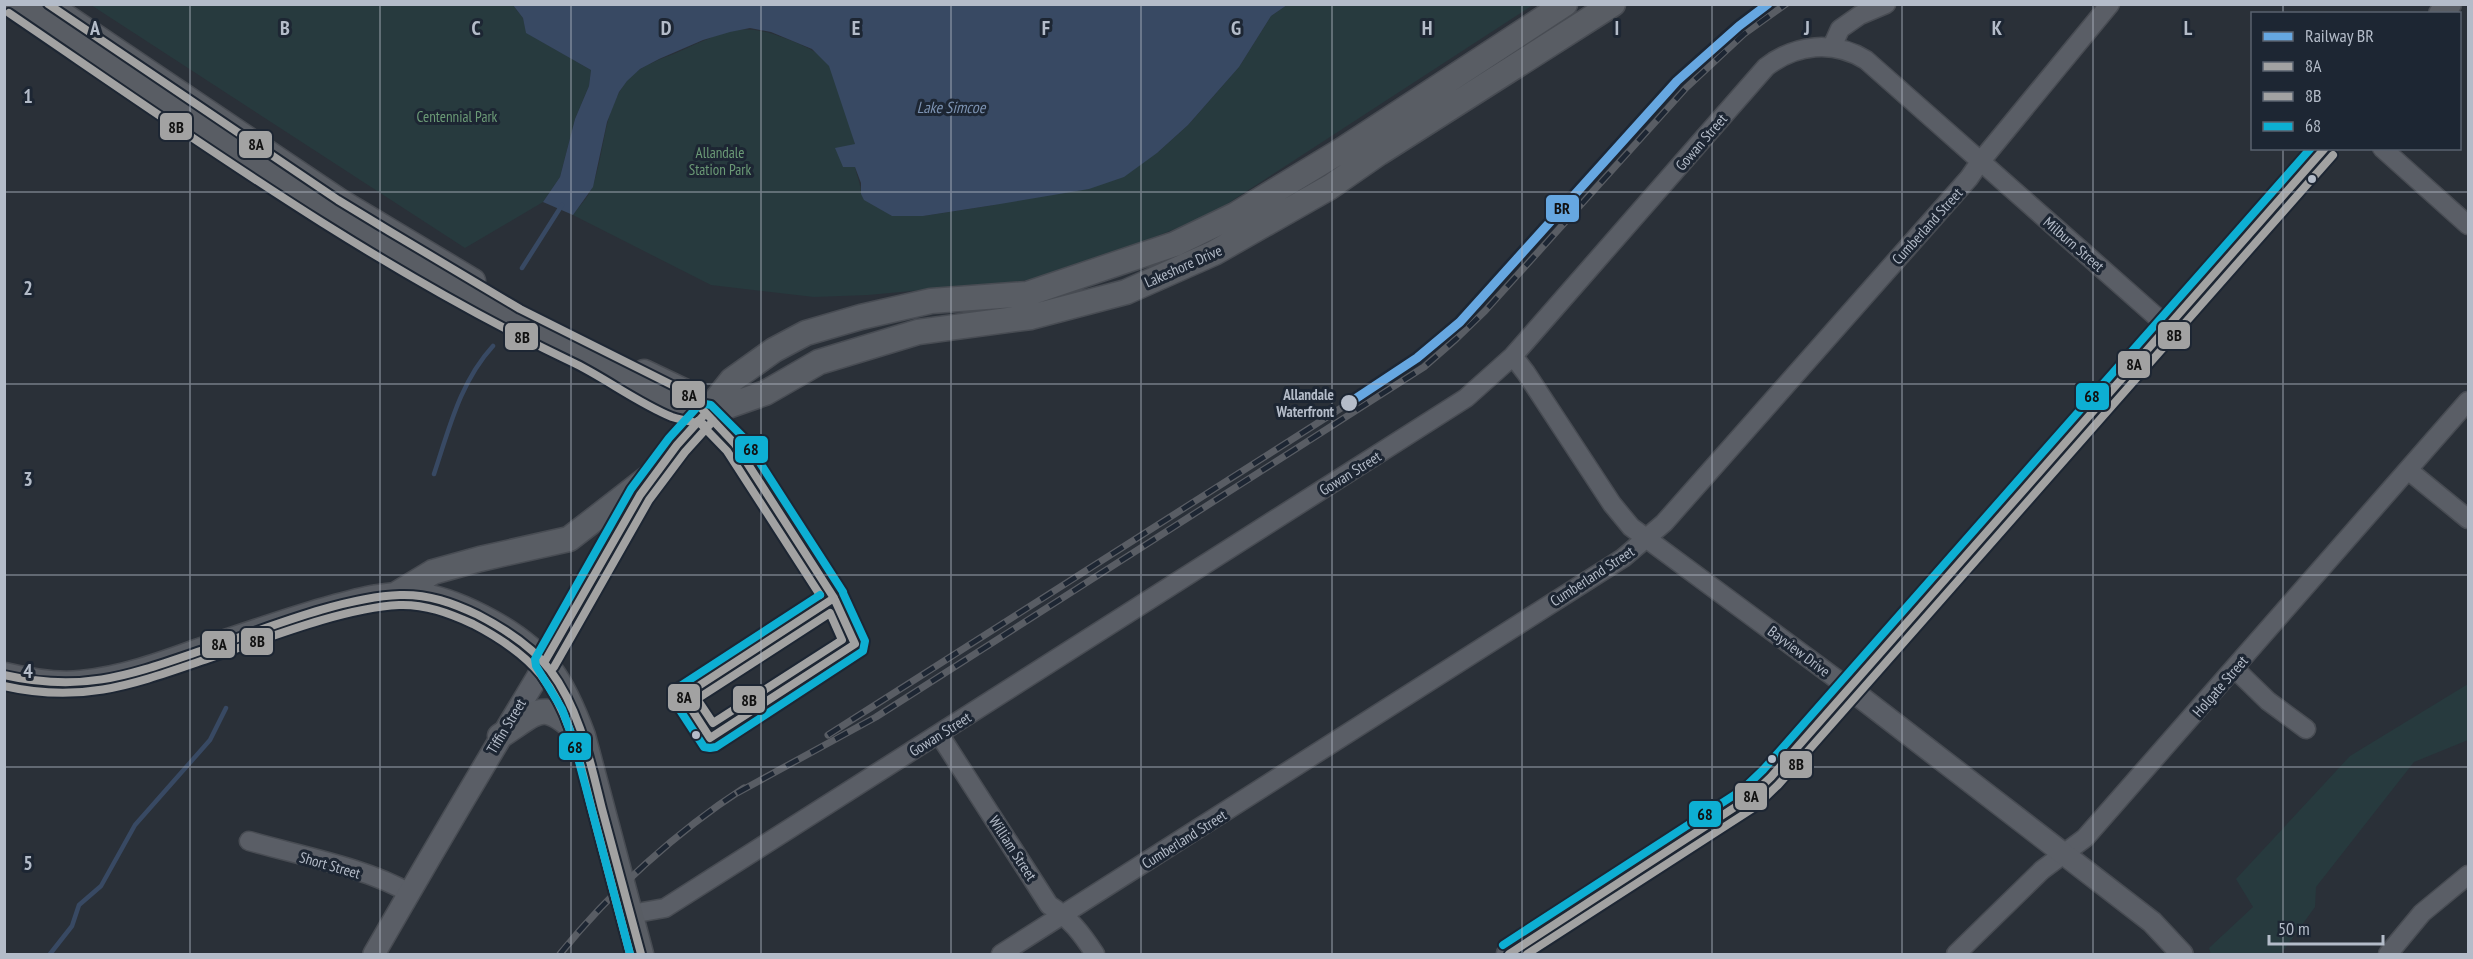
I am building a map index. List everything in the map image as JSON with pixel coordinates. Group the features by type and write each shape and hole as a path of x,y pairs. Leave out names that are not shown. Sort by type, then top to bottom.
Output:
{"main road":[{"path":"15,4 295,194 384,250 489,299"},
{"path":"47,4 489,299 676,407 705,414"},
{"name":"Lakeshore Drive","path":"705,414 732,380 774,350 806,333 861,317 931,301 1027,294 1175,243 1235,215 1338,152 1565,4"},
{"name":"Lakeshore Drive","path":"705,414 765,393 819,362 918,332 1031,317 1125,292 1214,253 1353,172 1613,4"},
{"path":"1509,954 1749,798 1771,777 2323,150"},
{"path":"517,315 686,392 705,414"},
{"path":"395,595 433,572 569,539 653,474"},
{"path":"4,675 31,682 80,684 137,674 282,622 363,600 395,595 424,596 454,605 479,616 520,640 545,661 571,704 583,736 641,954"},
{"path":"500,736 537,712 548,711 560,716 583,736"}],"street":[{"path":"1832,47 1840,29 1860,15 1886,4"},
{"name":"Cumberland Street","path":"1001,954 1623,558 1647,538 1664,523 1969,178 2110,4"},
{"name":"Gowan Street","path":"631,914 665,908 1447,410 1481,386 1513,356 1766,67 1789,53 1806,48 1832,47 1854,53 1866,60 1980,162"},
{"path":"2384,150 2469,225"},
{"name":"Milburn Street","path":"1980,162 2168,327"},
{"name":"Bayview Drive","path":"1513,356 1612,504 1631,527 1850,689 1959,775 2064,853 2152,922 2182,954"},
{"name":"Holgate Street","path":"1956,954 2042,870 2085,838 2469,401"},
{"name":"Tiffin Street","path":"374,954 500,736 561,638 610,546 653,474 705,414"},
{"path":"2408,470 2469,519"},
{"path":"2235,669 2268,700 2306,729"},
{"name":"William Street","path":"939,734 1049,905 1065,914 1095,954"},
{"name":"Short Street","path":"249,841 356,872 397,886 410,893"},
{"path":"2388,954 2422,912 2469,875"}],"green space":[{"name":"Centennial Park","path":"91,5 513,5 523,18 527,33 591,70 589,86 575,119 560,177 543,202 465,248"},
{"name":"Allandale Station Park","path":"1287,5 1533,5 1210,215 1052,278 868,295 814,297 711,285 573,215 592,189 613,106 626,82 639,70 653,62 729,32 752,30 780,36 824,58 830,66 854,138 855,167 861,194 892,216 923,216 994,205 1157,153 1188,125 1239,67 1271,16"},
{"path":"2468,684 2468,740 2414,762 2316,887 2315,907 2281,954 2211,954 2209,948 2253,907 2236,879 2350,756"}],"water":[{"name":"Lake Simcoe","path":"513,5 1287,5 1271,16 1239,67 1188,125 1157,153 1124,177 1089,189 994,205 923,216 892,216 864,200 855,167 843,167 835,148 855,144 829,66 812,49 771,32 750,28 703,40 640,69 619,92 607,122 593,187 573,215 543,202 560,177 575,119 589,86 591,70 526,33 523,18"}],"waterway":[{"path":"522,268 562,205"},
{"path":"434,474 464,390 493,346"},
{"path":"50,954 72,926 79,905 101,886 135,825 210,740 226,708"}],"railway":[{"path":"737,793 876,717 1424,367 1485,311 1686,88 1744,34 1786,4"},
{"path":"828,735 1349,403"},
{"path":"560,954 600,908 646,864 694,823 744,788"}],"rail line":[{"name":"BR","path":"1349,403 1417,358 1460,322 1677,81 1739,26 1768,4"}],"transit line":[{"name":"8A","path":"48,4 338,200 520,309 686,392 735,444 834,598"},
{"name":"8B","path":"9,13 216,154 356,244 428,286 588,370 659,411 676,418 703,424"},
{"name":"68","path":"1503,945 1742,790 1763,770 2309,150"},
{"name":"8A","path":"1509,954 1749,798 1771,777 2323,150"},
{"name":"8B","path":"1527,954 1755,807 1778,785 2333,155"},
{"name":"68","path":"630,954 573,739 562,709 536,666 535,659 631,489 669,438 699,405 711,405 744,438 843,592"},
{"name":"8A","path":"545,661 640,495 677,445 705,414"},
{"name":"8B","path":"698,421 727,451 820,595"},
{"name":"8B","path":"554,667 649,500 685,452 713,421"},
{"name":"68","path":"820,595 674,690 674,701 704,747 716,747 863,651 865,641 843,593"},
{"name":"8A","path":"4,675 61,682 111,678 159,665 330,607 378,597 420,596 450,603 469,611 508,632 535,653 550,670 569,702 588,754 641,954"},
{"name":"8A","path":"834,598 855,644 710,738 683,696 834,598"},
{"name":"8B","path":"4,686 59,693 108,689 156,676 328,618 376,607 418,606 464,620 501,640 526,660 541,675 560,706 578,757 630,954"},
{"name":"8B","path":"830,613 842,640 713,723 697,699 830,613"}],"place":[{"name":"Allandale Waterfront","path":"1349,403"}]}
